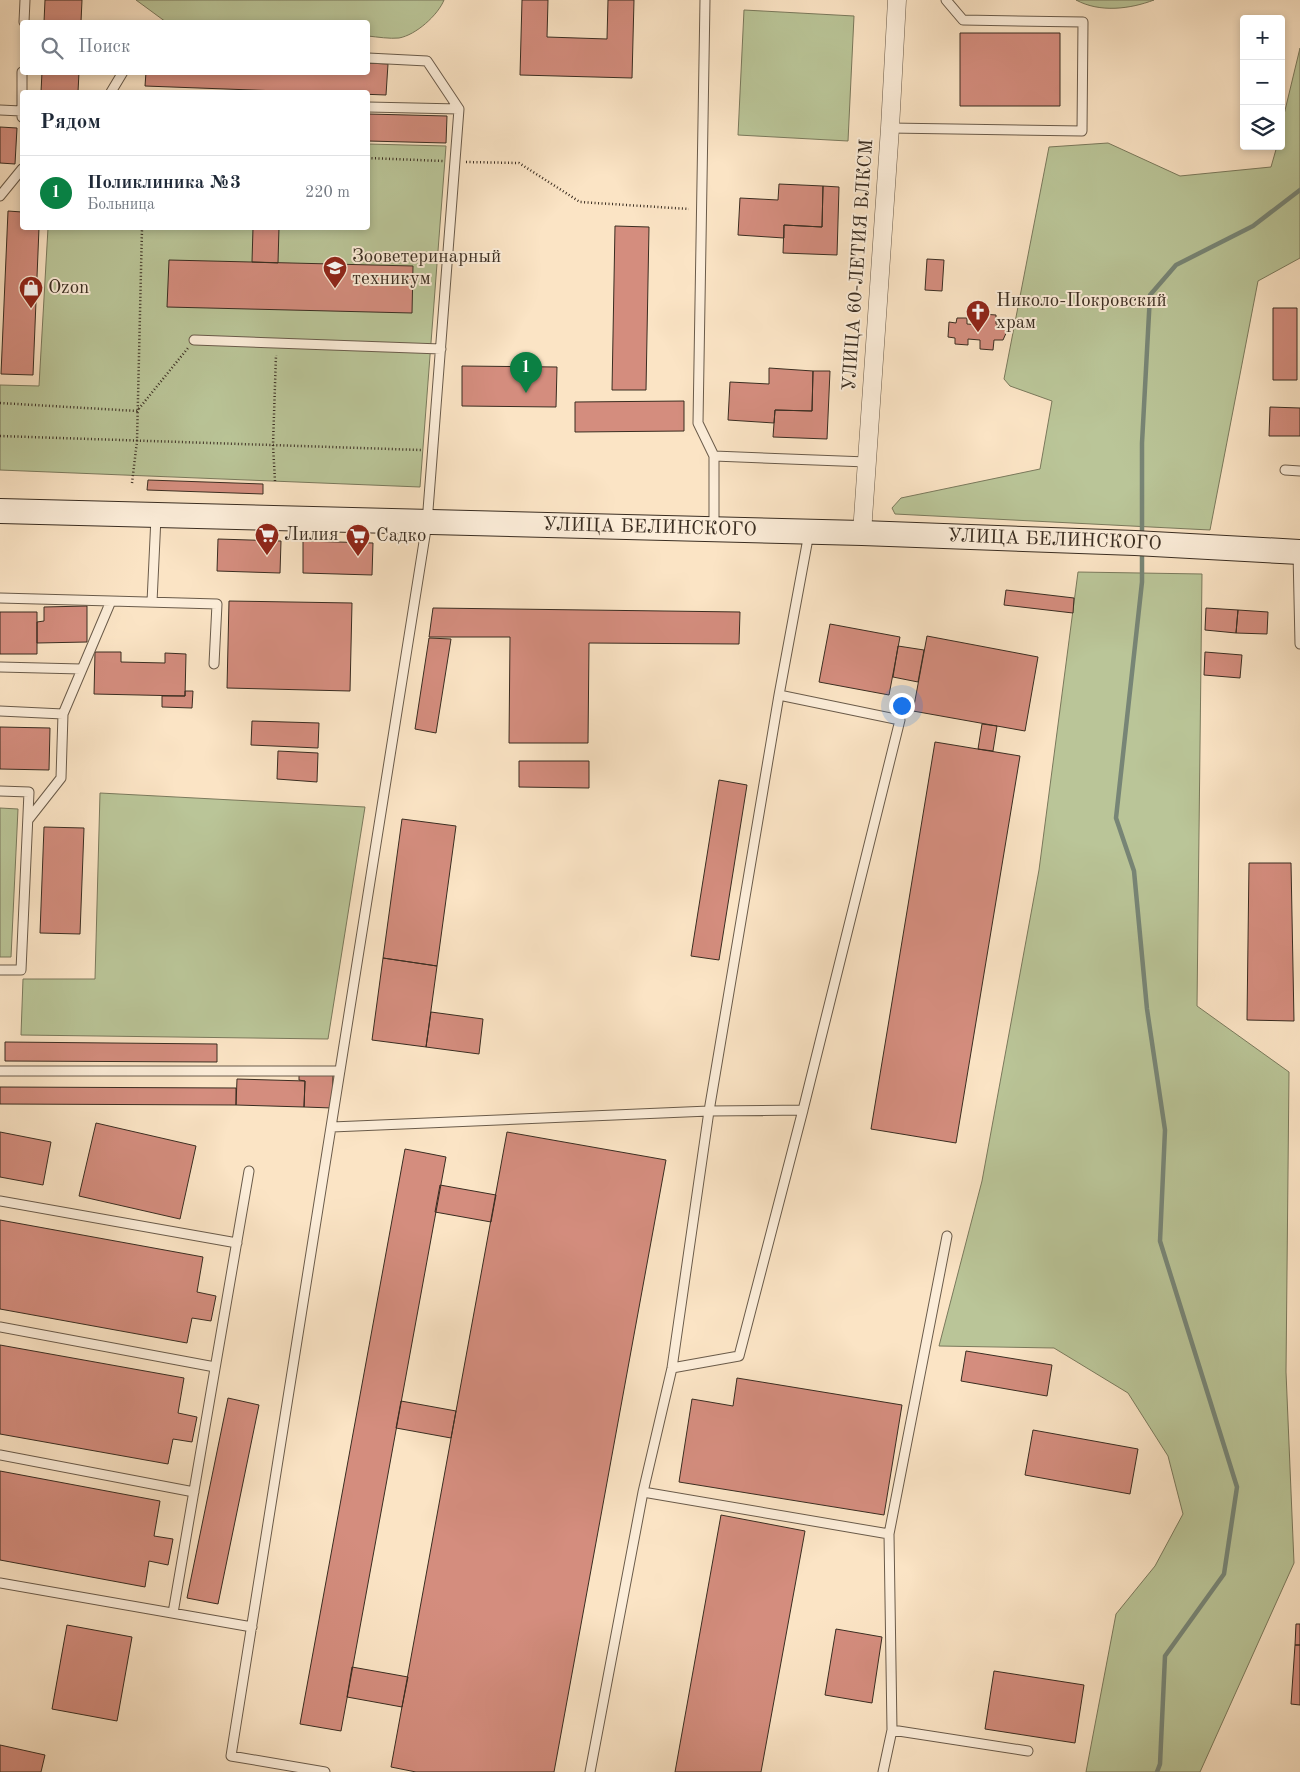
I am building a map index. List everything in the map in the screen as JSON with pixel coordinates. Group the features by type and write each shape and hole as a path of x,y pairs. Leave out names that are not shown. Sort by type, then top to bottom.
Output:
{"street":[{"name":"УЛИЦА 60-ЛЕТИЯ ВЛКСМ","path":"862,533 897,0"},
{"name":"УЛИЦА БЕЛИНСКОГО","path":"0,511 714,531 862,533 1299,552"}],"lane":[{"path":"24,20 25,0"},
{"path":"705,0 698,423 714,456 714,531"},
{"path":"890,128 1082,131 1083,22 964,20 946,0"},
{"path":"325,1772 231,1756 427,523 434,450 459,109 427,61 370,58"},
{"path":"22,75 22,90"},
{"path":"112,90 121,75"},
{"path":"370,107 459,109"},
{"path":"0,110 20,114"},
{"path":"0,196 20,171"},
{"path":"194,340 441,349"},
{"path":"714,456 867,462"},
{"path":"1285,470 1300,471"},
{"path":"152,602 156,515"},
{"path":"590,1772 643,1492 672,1368 709,1111 779,695 809,532"},
{"path":"1299,552 1300,644"},
{"path":"0,598 217,604 214,664"},
{"path":"28,820 60,778 63,714 111,601"},
{"path":"0,667 81,669"},
{"path":"672,1368 739,1356 803,1110 900,720 779,695"},
{"path":"0,712 63,714"},
{"path":"0,791 29,792 22,970 0,970"},
{"path":"0,1071 340,1070"},
{"path":"332,1127 709,1111 803,1110"},
{"path":"173,1613 249,1171"},
{"path":"0,1201 237,1243"},
{"path":"883,1772 892,1730 889,1534 947,1236"},
{"path":"0,1327 215,1367"},
{"path":"0,1455 194,1492"},
{"path":"643,1492 889,1534"},
{"path":"0,1583 252,1627"},
{"path":"892,1730 1028,1751"}],"path":[{"path":"370,158 519,163 580,202 702,210"},
{"path":"132,483 137,441 142,230"},
{"path":"137,411 194,340"},
{"path":"275,481 273,445 276,343"},
{"path":"0,403 137,411"},
{"path":"0,436 434,450"}],"green space":[{"path":"136,0 444,0 437,12 426,24 412,33 399,38 370,36 370,20 163,20"},
{"path":"1076,0 1154,0 1135,6 1105,8 1095,7"},
{"path":"744,10 854,16 848,141 738,135"},
{"path":"1300,48 1300,258 1258,281 1210,530 895,514 892,508 901,498 1040,469 1052,401 1010,386 1004,379 1049,147 1108,143 1180,176 1271,167 1276,150 1285,150 1285,110"},
{"path":"370,144 446,146 420,487 0,470 0,385 39,386 48,230 370,230"},
{"path":"1078,572 1202,574 1197,1006 1289,1072 1286,1372 1294,1563 1200,1772 1086,1772 1116,1614 1155,1566 1183,1514 1168,1456 1128,1393 1054,1348 939,1346 982,1181 1039,870"},
{"path":"100,793 365,807 328,1039 21,1035 23,979 95,979"},
{"path":"0,808 18,809 11,957 0,957"}],"building":[{"path":"45,0 82,0 81,20 44,20"},
{"path":"522,0 548,0 547,37 607,39 608,0 634,0 632,78 520,75"},
{"path":"960,33 1060,33 1060,106 960,106"},
{"path":"370,63 388,64 386,95 370,94 370,90 252,90 145,86 146,75 370,75"},
{"path":"42,75 79,75 78,90 41,90"},
{"path":"370,114 447,116 446,143 370,141"},
{"path":"0,127 17,128 15,164 0,163"},
{"path":"779,184 823,186 822,227 784,225 784,238 738,235 740,198 778,200"},
{"path":"823,186 839,187 837,255 783,253 784,225 822,227"},
{"path":"8,211 20,212 20,230 39,230 33,375 1,374"},
{"path":"615,226 649,227 646,390 612,390"},
{"path":"253,230 279,230 278,263 252,262"},
{"path":"927,259 944,260 942,291 925,290"},
{"path":"169,260 413,266 412,313 167,307"},
{"path":"1273,308 1297,308 1297,380 1273,380"},
{"name":"Николо-Покровский храм","path":"982,314 996,315 996,324 1006,327 1007,331 1003,340 994,340 993,350 980,349 980,340 968,339 968,345 955,344 955,338 948,337 949,322 956,323 957,318 967,318 967,324 982,325"},
{"path":"462,366 557,367 556,407 462,406"},
{"path":"769,368 813,371 812,411 775,410 774,423 728,420 730,382 769,384"},
{"path":"813,371 830,371 827,439 773,437 775,410 812,411"},
{"path":"684,401 684,431 575,432 575,402"},
{"path":"1270,407 1300,408 1300,436 1269,436"},
{"path":"148,480 263,484 263,494 147,490"},
{"path":"218,539 281,541 280,573 217,571"},
{"path":"303,541 373,543 372,575 303,573"},
{"path":"1006,590 1074,598 1073,613 1004,605"},
{"path":"229,601 352,603 350,691 227,688"},
{"path":"87,606 87,642 37,643 37,622 44,621 44,607"},
{"path":"433,608 740,612 739,644 589,643 588,743 509,743 510,637 429,637"},
{"path":"1206,608 1238,610 1236,633 1205,630"},
{"path":"1238,610 1268,612 1267,634 1236,633"},
{"path":"0,612 37,612 37,654 0,654"},
{"path":"830,624 900,637 889,695 819,682"},
{"path":"927,636 1038,657 1025,731 913,711"},
{"path":"429,638 451,639 436,733 415,729"},
{"path":"898,646 924,650 918,682 893,677"},
{"path":"95,652 121,652 121,662 165,663 165,653 186,654 185,696 94,694"},
{"path":"1205,652 1242,655 1240,678 1204,675"},
{"path":"185,691 193,691 192,708 162,707 162,696 185,696"},
{"path":"252,721 319,723 318,748 251,745"},
{"path":"982,724 997,726 993,751 978,749"},
{"path":"0,727 50,728 49,770 0,769"},
{"path":"935,742 1020,756 956,1143 871,1129"},
{"path":"278,751 318,753 317,782 277,779"},
{"path":"519,761 589,761 589,788 519,787"},
{"path":"719,780 747,785 719,960 691,956"},
{"path":"402,819 456,826 437,966 383,958"},
{"path":"44,827 84,828 80,934 40,933"},
{"path":"1249,863 1291,863 1294,1021 1247,1020"},
{"path":"383,958 437,966 426,1047 372,1040"},
{"path":"431,1012 483,1019 479,1054 426,1047"},
{"path":"5,1042 217,1044 217,1062 5,1061"},
{"path":"299,1074 333,1075 332,1108 304,1107 305,1081 299,1080"},
{"path":"237,1079 305,1081 304,1107 236,1105"},
{"path":"0,1087 236,1088 236,1105 0,1104"},
{"path":"96,1123 196,1146 180,1219 79,1196"},
{"path":"0,1132 51,1142 43,1185 0,1177"},
{"path":"507,1132 666,1160 554,1772 416,1772 391,1767"},
{"path":"405,1149 446,1157 341,1731 300,1724"},
{"path":"440,1185 496,1195 491,1222 435,1212"},
{"path":"0,1220 203,1257 197,1292 216,1296 211,1321 192,1318 187,1343 0,1309"},
{"path":"0,1345 184,1378 178,1413 197,1417 192,1442 173,1439 168,1464 0,1434"},
{"path":"966,1351 1052,1365 1047,1396 961,1381"},
{"path":"737,1378 902,1405 884,1515 679,1482 692,1399 733,1406"},
{"path":"228,1398 259,1405 218,1604 187,1598"},
{"path":"401,1401 456,1411 451,1438 396,1428"},
{"path":"1033,1430 1138,1449 1130,1494 1025,1475"},
{"path":"0,1471 160,1501 154,1536 173,1539 168,1565 149,1561 145,1587 0,1560"},
{"path":"721,1515 805,1531 761,1772 675,1772"},
{"path":"1296,1624 1300,1624 1300,1645 1295,1645"},
{"path":"67,1625 132,1637 117,1721 52,1709"},
{"path":"836,1629 882,1637 872,1703 825,1695"},
{"path":"1295,1645 1300,1645 1300,1705 1291,1704"},
{"path":"352,1667 408,1677 402,1707 347,1697"},
{"path":"994,1671 1084,1685 1075,1743 985,1729"},
{"path":"0,1745 45,1755 41,1772 0,1772"}],"waterway":[{"path":"1142,536 1142,443 1150,295 1176,265 1253,226 1300,190"},
{"path":"1142,549 1142,582 1116,818 1134,871 1147,1009 1165,1130 1160,1241 1237,1487 1224,1574 1165,1656 1160,1764 1157,1772"}],"place":[{"name":"Зооветеринарный техникум","path":"335,289"},
{"name":"Ozon","path":"31,309"},
{"name":"Николо-Покровский храм","path":"978,333"},
{"name":"Поликлиника №3","path":"526,393"},
{"name":"Лилия","path":"267,556"},
{"name":"Садко","path":"358,557"}]}
